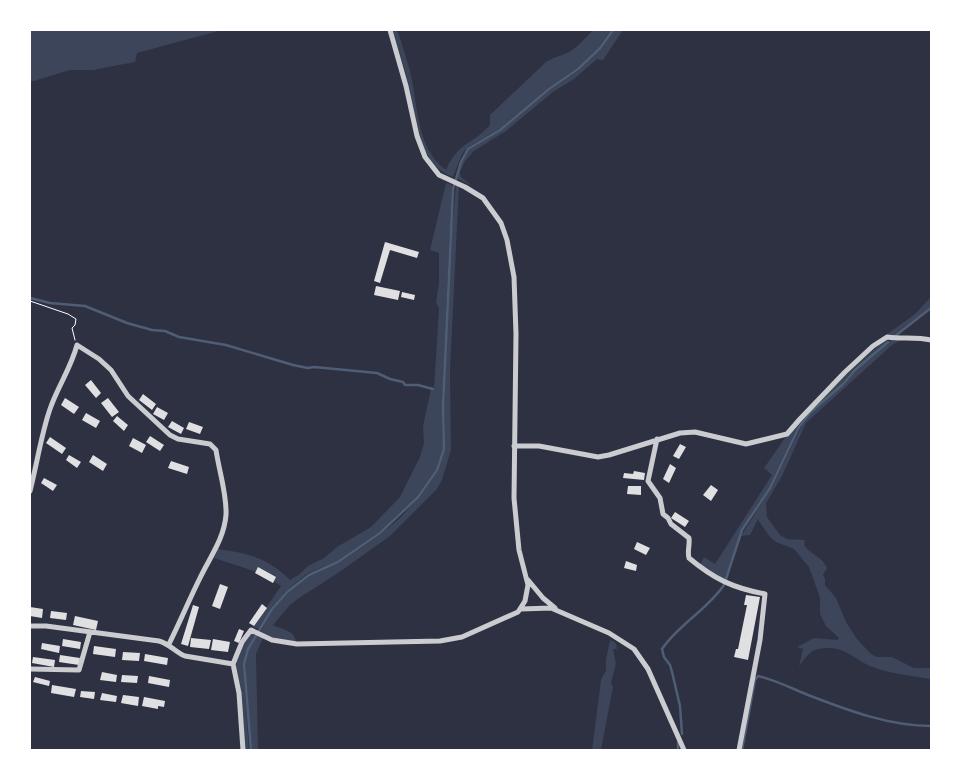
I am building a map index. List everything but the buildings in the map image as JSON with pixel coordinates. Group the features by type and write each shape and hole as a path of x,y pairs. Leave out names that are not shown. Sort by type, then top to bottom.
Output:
{"street":[{"path":"243,750 239,693 233,664 242,642 251,630 261,636 284,642 310,645 440,641 462,636 518,612 527,596 528,585 519,550 516,525 514,446 516,334 514,277 507,240 501,223 487,202 478,194 439,175 420,147 390,30"},
{"path":"514,446 539,446 598,457 680,433 695,432 746,444 779,438 787,434 845,372 873,346 887,337 917,337 931,340"},
{"path":"30,491 34,466 49,411 77,345 99,359 111,370 128,396 170,435 178,439 210,444 216,450 226,504 226,516 222,535 169,644"},
{"path":"657,439 648,481 660,498 663,514 689,538 689,558 719,580 733,586 765,594 760,640 739,750"},
{"path":"526,579 559,612"},
{"path":"521,609 544,607 559,612 609,633 634,649 648,669 684,750"},
{"path":"30,626 46,626 159,641 169,644 185,656 233,664"},
{"path":"30,669 79,670 90,632"}],"path":[{"path":"30,301 61,311 76,319 75,325 72,328 77,345"}],"shaded area":[{"path":"30,30 222,30 137,53 135,62 93,70 70,70 30,81"},
{"path":"393,30 397,30 410,71 424,138 436,161 446,170 455,154 490,125 490,115 546,62 572,50 593,30 611,30 599,47 577,68 548,88 499,129 467,148 462,154 453,177 435,165 422,146 406,74"},
{"path":"614,30 623,30 603,60 597,59 506,131 474,151 465,161 460,172 461,177 472,186 456,178 461,162 469,150 500,131 550,90 579,70 600,49"},
{"path":"446,183 452,185 442,406 443,448 436,469 417,496 379,532 338,561 308,573 286,591 271,608 259,629 253,627 281,586 263,574 214,558 218,549 239,552 257,558 274,566 290,580 308,566 324,558 337,547 371,527 400,497 420,457 424,443 423,426 431,389 434,389 439,308 436,302 439,283 439,253 430,250"},
{"path":"456,185 459,186 450,370 451,450 442,480 436,490 390,536 290,605 273,625 291,633 296,642 274,639 260,633 273,609 287,593 310,576 339,563 381,534 400,518 419,497 438,471 445,449 444,406 447,327"},
{"path":"931,297 930,308 892,336 886,335 915,314"},
{"path":"887,338 889,339 855,368 798,426 769,487 742,529 724,581 700,565 704,557 715,564 772,475 764,468 785,438 851,370"},
{"path":"893,339 901,340 892,345 806,423 782,476 766,503 767,517 780,535 787,539 805,540 804,545 825,564 827,568 823,575 825,585 836,598 846,622 857,639 871,654 877,657 892,657 914,668 931,668 931,679 880,669 834,648 814,651 799,666 803,649 797,647 814,638 838,640 839,638 826,626 820,614 820,598 809,567 794,549 776,542 770,537 758,520 759,517 750,535 741,536 772,487 801,427 812,413 844,384 857,369"},
{"path":"251,632 255,635 247,649 243,664 249,750 245,750 241,693 235,663 243,643"},
{"path":"257,636 263,638 256,654 258,750 251,750 245,664 248,650"},
{"path":"610,640 617,647 617,649 613,649 616,664 611,683 613,687 601,750 592,750 601,680 606,670"}],"waterway":[{"path":"251,750 244,664 248,649 272,609 287,592 309,575 338,562 380,533 418,497 437,470 444,449 443,406 453,189 461,162 468,149 500,130 549,89 578,69 600,48 613,30"},
{"path":"30,298 50,303 85,306 127,323 152,330 165,331 179,337 226,345 293,365 308,368 377,373 403,382 405,385 418,385 433,389"},
{"path":"895,336 931,308"},
{"path":"725,582 742,530 770,488 799,427 811,412 843,384 856,369 888,342"},
{"path":"682,734 680,706 670,665 664,657 662,649 676,632 710,602 724,585"},
{"path":"742,750 755,680 758,676 868,716 900,723 931,726"},
{"path":"678,742 678,750"}]}
